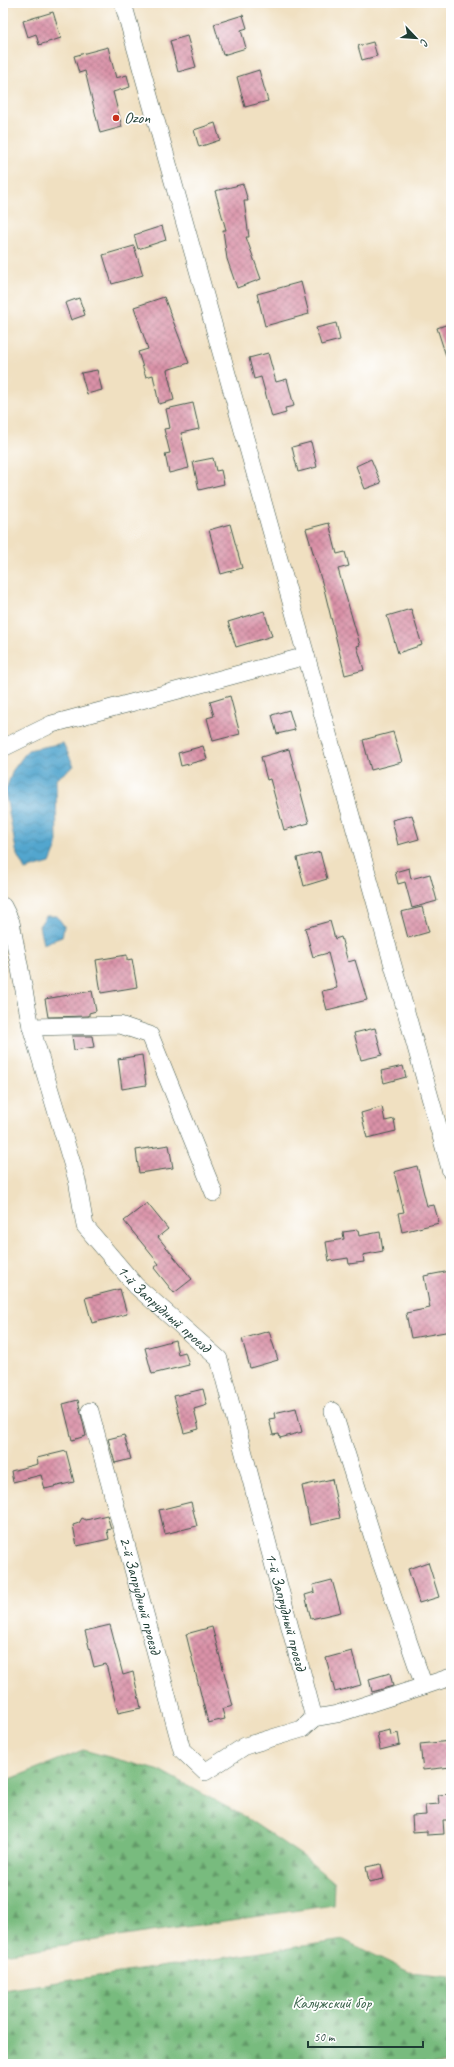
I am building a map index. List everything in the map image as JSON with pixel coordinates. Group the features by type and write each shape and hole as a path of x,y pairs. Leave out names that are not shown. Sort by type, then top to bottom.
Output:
{"street":[{"path":"123,3 451,1172"},
{"path":"3,748 52,724 306,656"},
{"name":"1-й Запрудный проезд","path":"3,906 11,922 31,1027 77,1180 85,1226 136,1286 219,1359 314,1718"},
{"path":"31,1027 120,1025 150,1035 214,1193"},
{"name":"2-й Запрудный проезд","path":"90,1411 182,1750 205,1772 245,1746 302,1729 314,1718"},
{"path":"332,1411 379,1557 424,1686"},
{"path":"314,1718 337,1714 451,1677"}],"green space":[{"path":"83,1750 161,1771 245,1817 304,1857 334,1883 333,1905 3,1954 3,1782"},
{"name":"Калужский бор","path":"344,1940 409,1972 451,1976 451,2064 3,2064 3,1990"}],"water":[{"path":"63,743 74,766 56,779 57,846 50,863 25,870 17,855 5,792 13,770 28,750"},
{"path":"46,916 57,916 64,926 62,937 43,944 39,926"}],"building":[{"path":"53,12 61,38 39,45 36,34 28,37 23,21"},
{"path":"243,15 247,28 241,30 246,48 223,55 214,24"},
{"path":"187,36 196,67 178,72 170,41"},
{"path":"373,42 377,56 362,60 358,46"},
{"path":"108,47 116,78 127,75 130,87 113,92 122,127 100,133 85,71 79,73 74,56"},
{"path":"259,70 268,101 245,107 237,77"},
{"path":"215,123 220,140 199,147 194,130"},
{"path":"243,184 248,201 244,201 249,237 246,237 261,279 237,288 227,259 223,230 226,230 215,191"},
{"path":"162,226 166,240 138,249 134,235"},
{"path":"134,246 143,275 112,284 103,255"},
{"path":"301,282 309,314 265,326 257,294"},
{"path":"164,297 189,363 167,370 174,400 159,404 153,375 146,377 138,352 148,349 134,307"},
{"path":"79,298 85,315 71,320 65,303"},
{"path":"336,323 340,340 321,345 316,328"},
{"path":"451,323 451,361 448,362 437,328"},
{"path":"268,353 276,382 287,379 294,406 285,408 286,413 272,417 261,377 254,379 249,358"},
{"path":"97,370 102,390 87,394 81,373"},
{"path":"193,403 199,429 181,433 189,468 169,473 165,454 170,453 164,429 170,428 166,409"},
{"path":"311,442 317,467 298,472 292,447"},
{"path":"213,458 216,471 221,470 224,484 199,490 193,462"},
{"path":"371,459 381,483 365,489 356,466"},
{"path":"329,523 337,554 345,552 349,566 338,569 360,645 357,646 364,670 345,675 324,589 306,529"},
{"path":"230,524 242,568 221,574 209,530"},
{"path":"411,609 422,645 398,653 387,616"},
{"path":"264,611 272,636 236,647 228,622"},
{"path":"230,696 240,734 213,741 207,718 214,716 210,702"},
{"path":"289,710 295,730 277,734 272,715"},
{"path":"393,732 402,762 371,770 363,740"},
{"path":"203,746 207,759 181,766 178,753"},
{"path":"289,749 309,823 284,830 270,779 267,780 261,757"},
{"path":"412,815 419,839 398,845 392,820"},
{"path":"320,852 327,879 304,886 297,858"},
{"path":"409,868 411,879 430,874 437,901 412,908 405,882 398,884 395,872"},
{"path":"422,907 429,932 408,938 401,912"},
{"path":"330,921 335,939 341,937 348,962 355,960 367,1000 327,1010 322,991 337,988 328,953 313,957 305,928"},
{"path":"127,955 127,960 132,959 137,987 101,993 96,960"},
{"path":"92,991 96,1011 89,1013 89,1016 48,1017 45,999"},
{"path":"375,1028 382,1055 361,1060 354,1033"},
{"path":"72,1036 92,1036 94,1047 74,1050"},
{"path":"142,1055 146,1085 122,1089 118,1059"},
{"path":"403,1066 406,1077 384,1083 381,1071"},
{"path":"382,1107 385,1121 394,1119 396,1131 367,1138 361,1113"},
{"path":"169,1145 173,1168 139,1173 136,1150"},
{"path":"417,1166 427,1206 434,1205 439,1223 402,1232 398,1213 404,1212 394,1172"},
{"path":"147,1203 168,1229 158,1237 192,1279 174,1293 154,1268 159,1264 124,1221"},
{"path":"358,1230 359,1236 380,1232 383,1251 363,1255 364,1262 349,1264 348,1258 329,1261 326,1242 344,1239 343,1232"},
{"path":"450,1271 451,1331 411,1338 406,1313 430,1308 424,1276"},
{"path":"120,1289 127,1314 92,1323 85,1298"},
{"path":"269,1331 278,1360 250,1368 242,1339"},
{"path":"175,1340 178,1354 185,1352 189,1365 152,1374 145,1348"},
{"path":"203,1389 207,1405 194,1409 199,1429 184,1433 174,1396"},
{"path":"78,1400 86,1436 72,1440 63,1404"},
{"path":"296,1408 302,1432 280,1438 279,1434 273,1435 269,1419 275,1418 274,1413"},
{"path":"124,1435 131,1459 115,1463 108,1439"},
{"path":"66,1451 74,1482 45,1489 41,1475 13,1482 11,1471 38,1464 37,1458"},
{"path":"332,1479 340,1518 310,1525 302,1486"},
{"path":"191,1502 197,1526 165,1534 159,1510"},
{"path":"107,1515 111,1529 107,1530 109,1539 77,1546 73,1525 79,1523 82,1518 86,1520"},
{"path":"428,1562 439,1597 419,1603 408,1569"},
{"path":"332,1580 341,1612 311,1619 305,1595 315,1592 313,1585"},
{"path":"110,1625 123,1675 133,1672 141,1708 118,1713 106,1664 94,1667 85,1631"},
{"path":"212,1627 233,1706 222,1709 225,1719 208,1723 186,1634"},
{"path":"352,1651 361,1685 335,1692 326,1658"},
{"path":"390,1673 393,1686 372,1692 369,1679"},
{"path":"390,1730 391,1735 398,1733 400,1745 380,1750 377,1733"},
{"path":"451,1741 451,1767 423,1770 420,1744"},
{"path":"451,1794 451,1820 443,1820 444,1834 427,1835 427,1831 413,1832 412,1816 426,1815 425,1805 439,1804 438,1795"},
{"path":"381,1864 384,1879 369,1882 366,1867"}],"place":[{"name":"Ozon","path":"116,118"}]}
